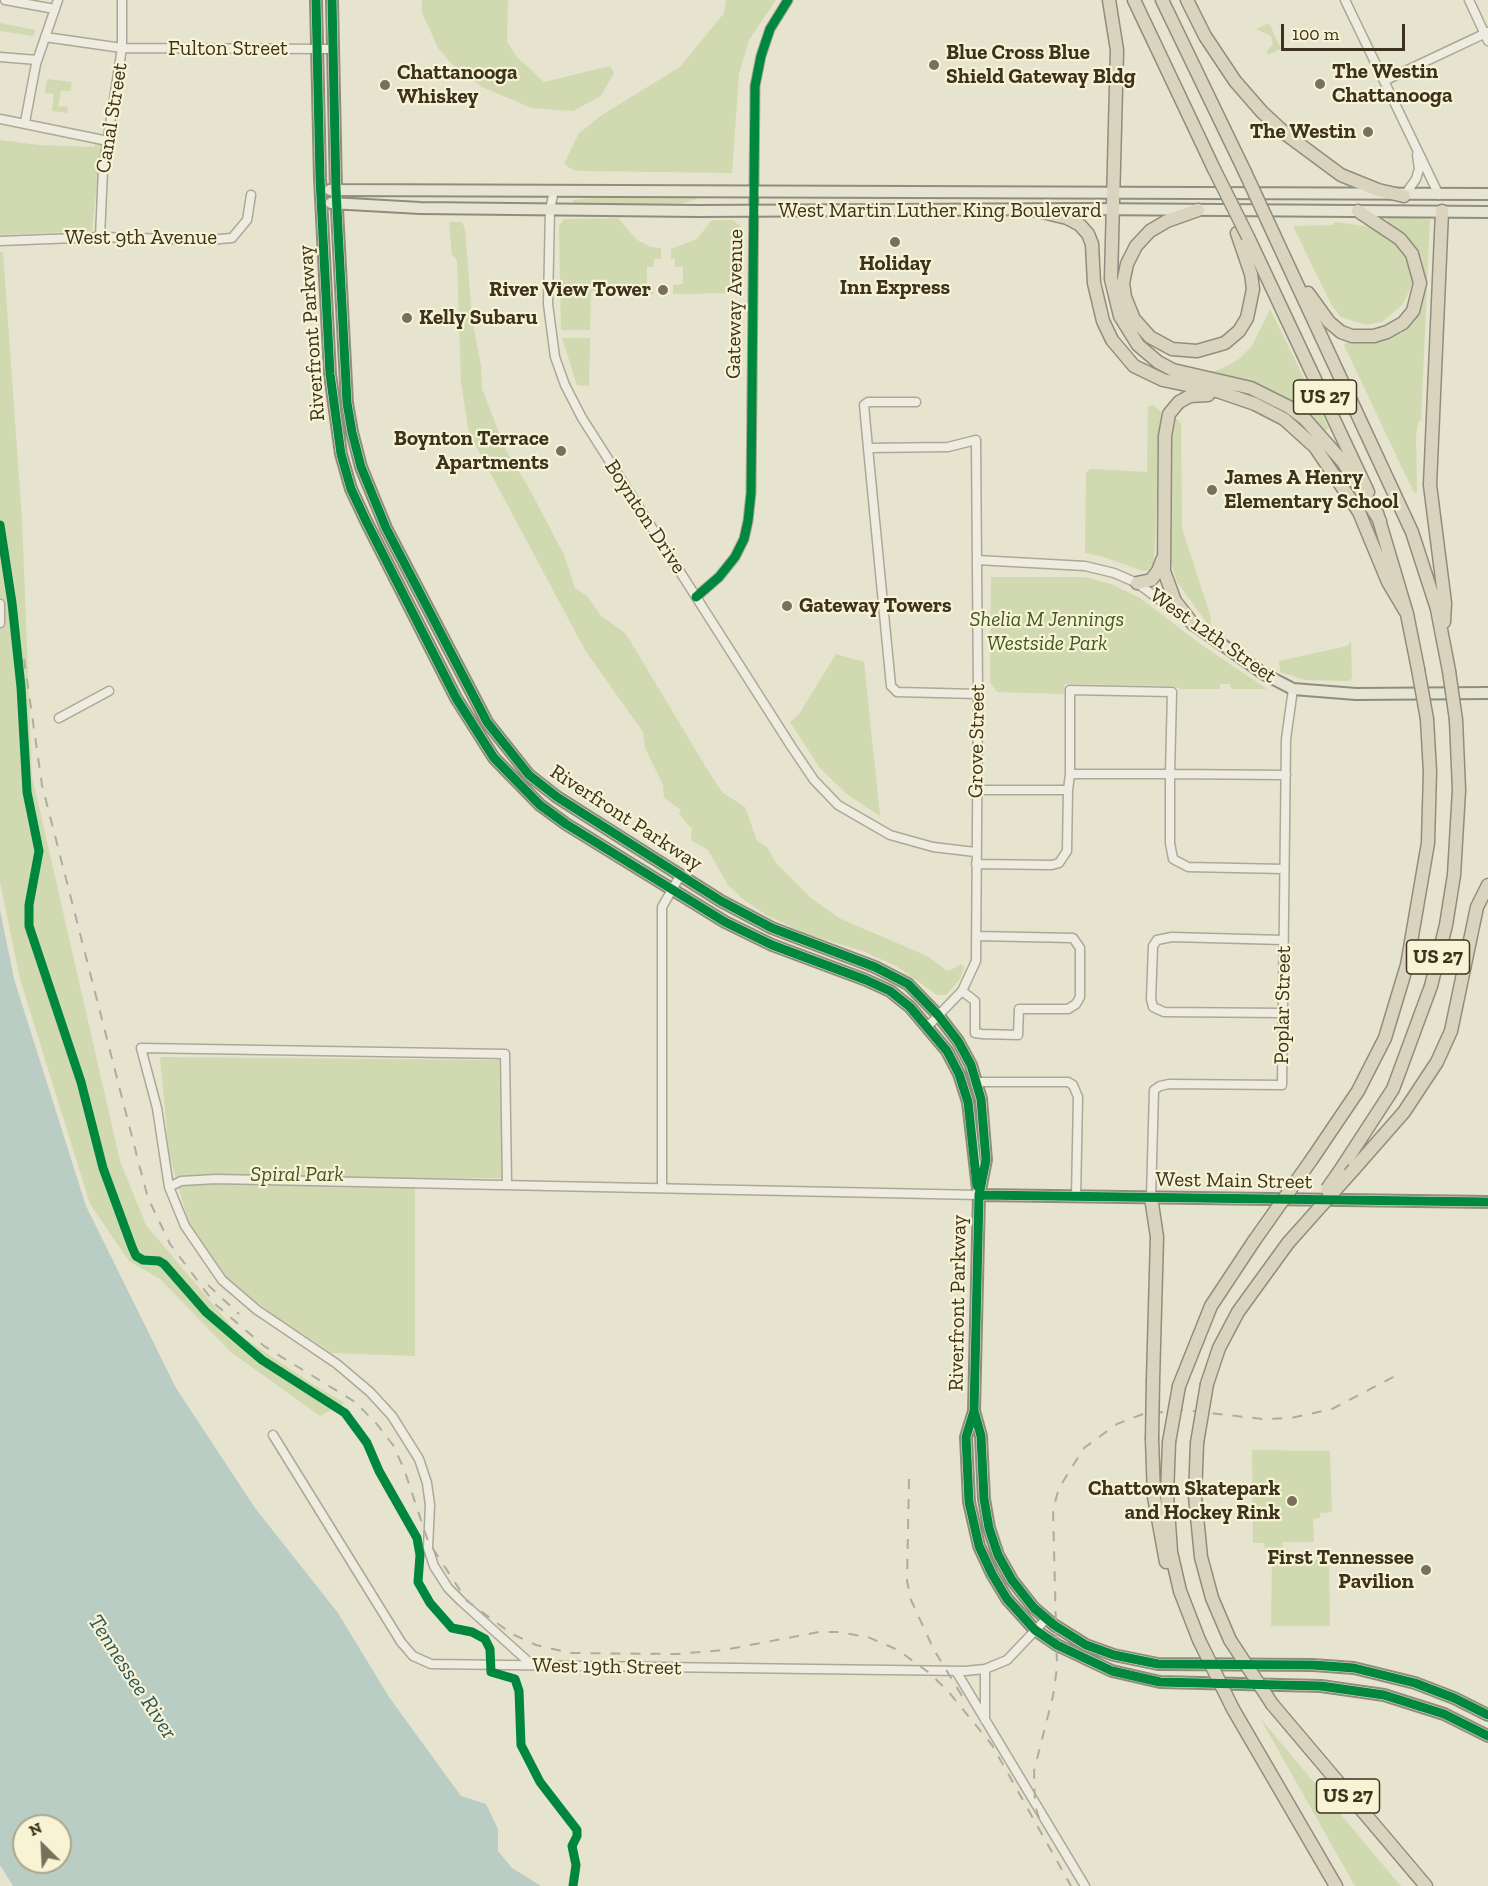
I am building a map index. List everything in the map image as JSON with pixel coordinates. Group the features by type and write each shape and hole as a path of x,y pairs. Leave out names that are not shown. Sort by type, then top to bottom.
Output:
{"highway":[{"path":"1109,0 1117,50 1110,264 1113,292 1120,316 1138,345 1158,362 1173,370 1231,382 1271,397 1289,407 1320,433 1334,449 1380,521"},
{"name":"US 27","path":"1134,0 1214,169 1242,235 1348,444 1380,521 1407,614 1427,719 1430,772 1428,843 1407,965 1385,1038 1358,1091 1211,1306 1179,1386 1169,1442 1167,1495 1169,1538 1174,1569 1188,1611 1199,1640 1233,1709 1334,1886"},
{"name":"US 27","path":"1162,0 1403,511 1430,586 1443,635 1456,720 1459,790 1454,875 1446,925 1431,986 1393,1089 1339,1172 1238,1312 1219,1348 1207,1384 1197,1443 1195,1507 1201,1557 1212,1598 1230,1640 1272,1704 1426,1886"},
{"path":"1187,0 1221,62 1245,94 1271,120 1336,172 1363,185 1404,196"},
{"path":"1034,210 1067,218 1080,225 1088,234 1092,248 1094,283 1102,321 1120,352 1134,366 1162,380 1220,392 1255,404 1291,425 1315,447 1359,512 1388,582 1407,614"},
{"path":"1198,210 1167,221 1150,231 1136,246 1127,264 1124,283 1125,297 1134,319 1150,337 1172,349 1197,351 1225,343 1239,331 1247,318 1253,289 1242,235"},
{"path":"1275,237 1312,300 1336,328 1360,337 1387,332 1403,323 1413,311 1419,295 1419,273 1412,254 1400,239 1358,211"},
{"path":"1442,211 1430,486 1445,603 1443,635"},
{"path":"1193,624 1178,607 1169,589 1164,555 1165,436 1169,414 1179,402 1197,394 1255,404"},
{"path":"1137,583 1151,579 1158,571 1164,555"},
{"path":"1288,1243 1404,1112 1437,1062 1451,1031 1477,907 1488,885"},
{"path":"1151,1197 1157,1237 1152,1439 1154,1497 1159,1534 1169,1571 1188,1611"}],"main road":[{"name":"Riverfront Parkway","path":"316,0 321,196 330,374 338,434 351,489 366,523 456,698 494,758 540,805 566,824 725,922 772,945 866,980 890,992 928,1025 947,1051 968,1102 972,1158 979,1195"},
{"name":"Riverfront Parkway","path":"332,0 336,190 347,403 352,432 361,467 386,528 467,686 506,749 529,775 557,797 721,901 772,928 875,967 908,984 938,1015 958,1041 976,1082 985,1127 986,1160 979,1195 974,1411 966,1437 969,1502 975,1532 985,1561 999,1588 1035,1630 1067,1651 1112,1671 1160,1683 1321,1686 1363,1691 1424,1707 1488,1736"},
{"name":"West Martin Luther King Boulevard","path":"321,196 336,190 1404,196 1488,194"},
{"name":"West Martin Luther King Boulevard","path":"321,196 337,205 754,212 1112,209 1488,212"},
{"name":"West 12th Street","path":"1193,624 1264,674 1293,689 1356,694 1488,693"},
{"name":"West Main Street","path":"979,1195 1488,1202"},
{"name":"Riverfront Parkway","path":"974,1411 981,1436 984,1499 993,1541 1012,1580 1046,1619 1074,1638 1114,1655 1158,1664 1313,1665 1354,1668 1414,1683 1455,1698 1488,1715"}],"street":[{"path":"6,0 55,9"},
{"path":"25,122 37,60 58,0"},
{"name":"Canal Street","path":"100,237 102,180 122,48 122,0"},
{"name":"Gateway Avenue","path":"696,597 719,578 735,557 744,538 748,521 751,496 755,86 761,56 770,29 788,0"},
{"path":"1345,0 1439,195"},
{"path":"1384,81 1487,35 1469,0"},
{"name":"Fulton Street","path":"45,37 122,48 333,49"},
{"path":"0,57 37,60"},
{"path":"0,119 25,122 108,141"},
{"path":"1404,196 1416,179 1419,169 1416,149"},
{"name":"Boynton Drive","path":"554,191 550,209 549,329 555,357 565,385 582,418 696,597 814,780 838,806 890,835 933,847 975,852"},
{"name":"West 9th Avenue","path":"0,241 100,237 208,240 232,238 247,220 251,195"},
{"path":"916,402 868,402 864,405 891,686 897,692 978,694"},
{"path":"338,434 352,432"},
{"name":"Grove Street","path":"868,448 948,447 975,440 978,694 975,852 976,961 962,990 928,1025"},
{"name":"West 12th Street","path":"977,560 1085,566 1114,573 1137,583 1193,624"},
{"path":"0,604 0,623"},
{"name":"Poplar Street","path":"1151,1197 1154,1090 1169,1084 1282,1085 1287,728 1293,689"},
{"path":"976,864 1052,865 1059,862 1066,851 1070,774 1070,690 1172,692 1170,843 1173,860 1188,867 1284,869"},
{"path":"59,718 109,691"},
{"path":"1070,774 1286,775"},
{"path":"976,790 1068,790"},
{"path":"662,1188 662,907 680,876"},
{"path":"962,990 975,1001 975,1033 1018,1035 1019,1009 1068,1009 1076,1004 1080,997 1080,948 1073,938 976,936"},
{"path":"1282,1013 1164,1012 1153,1007 1151,999 1153,946 1157,940 1172,937 1283,940"},
{"path":"507,1184 505,1054 141,1048 157,1108 169,1187 184,1226 222,1280 257,1310 337,1364 370,1392 392,1416 419,1459 427,1483 430,1506 428,1548 434,1566 455,1595 532,1665"},
{"path":"976,1082 1068,1082 1073,1085 1078,1097 1076,1197"},
{"path":"169,1187 181,1181 216,1179 979,1195"},
{"name":"West 19th Street","path":"273,1436 401,1642 413,1656 431,1664 956,1671 985,1669 1007,1660 1046,1619"},
{"path":"985,1669 985,1720"},
{"path":"956,1671 1085,1886"}],"green space":[{"path":"422,0 508,0 507,42 516,56 544,82 610,66 614,73 601,96 573,111 532,108 482,87 452,64 438,48 422,12"},
{"path":"726,0 776,0 749,40 739,74 732,173 583,171 573,170 564,164 579,133 602,115 680,67 724,13"},
{"path":"0,23 35,30 33,36 0,31"},
{"path":"1269,23 1281,49 1268,55 1267,51 1273,44 1271,36 1256,29"},
{"path":"47,79 72,82 70,91 61,91 58,106 68,107 67,113 52,111 54,94 45,93"},
{"path":"0,140 39,145 94,147 96,142 101,145 92,231 0,235"},
{"path":"635,194 683,194 700,198 666,205 575,204 572,200"},
{"path":"1386,216 1430,219 1421,420 1418,422 1416,437 1417,492 1414,493 1344,345 1347,342 1376,343 1401,334 1412,321 1423,300 1426,281 1421,257 1411,241 1387,221"},
{"path":"618,218 637,240 651,247 661,248 661,259 654,259 654,267 647,267 647,286 653,286 653,294 591,291 590,330 561,330 559,226 564,219"},
{"path":"712,220 733,220 740,226 741,293 673,294 673,285 683,284 683,267 675,267 675,259 671,259 671,249 697,239"},
{"path":"449,222 462,222 465,229 472,319 481,366 482,389 506,450 564,555 575,588 588,597 601,616 626,634 710,774 723,793 745,807 757,841 767,847 776,863 811,898 841,919 927,956 946,970 951,970 961,964 964,967 960,979 946,995 937,995 896,966 865,952 810,935 768,916 744,900 728,885 708,850 691,840 692,829 679,814 681,810 664,798 663,785 645,748 643,732 585,650 469,433 461,383 457,260 452,255"},
{"path":"1334,222 1364,226 1392,238 1408,259 1414,280 1403,304 1382,322 1366,325 1341,317 1332,306 1293,226 1334,225"},
{"path":"0,252 3,252 22,520 32,776 120,1161 146,1225 238,1334 345,1403 320,1416 231,1352 160,1279 129,1261 90,1204 20,979 0,882"},
{"path":"1270,309 1329,429 1325,431 1308,414 1278,395 1205,374 1221,369 1239,359 1252,346"},
{"path":"562,338 590,338 589,386 577,385"},
{"path":"1153,405 1161,412 1155,542 1153,566 1143,571 1101,556 1085,553 1086,472 1091,469 1147,472 1148,407"},
{"path":"1175,418 1181,423 1182,528 1211,618 1210,627 1177,582 1166,544 1168,440 1172,419"},
{"name":"Shelia M Jennings Westside Park","path":"991,577 1085,577 1111,584 1140,598 1203,646 1267,689 1231,689 1230,684 1220,684 1220,689 1181,689 1172,686 1065,684 1064,694 997,692 990,682"},
{"path":"1351,641 1352,678 1349,681 1305,680 1280,672 1279,661 1347,646"},
{"path":"836,654 864,662 880,816 848,795 820,768 790,722 799,714"},
{"name":"Spiral Park","path":"160,1057 499,1060 503,1178 415,1178 415,1356 332,1353 272,1314 230,1281 207,1253 188,1220 169,1154"},
{"name":"Chattown Skatepark and Hockey Rink","path":"1252,1450 1330,1451 1332,1512 1320,1513 1320,1518 1313,1519 1314,1542 1283,1542 1282,1549 1265,1549 1264,1543 1253,1543"},
{"path":"1272,1559 1329,1560 1330,1626 1271,1626"},
{"path":"1260,1718 1394,1878 1401,1886 1355,1886"}],"water":[{"name":"Tennessee River","path":"0,910 14,979 86,1206 176,1388 255,1508 338,1613 389,1697 461,1796 486,1804 498,1829 498,1851 512,1868 541,1886 13,1886 0,1865"}],"railway":[{"path":"24,659 42,785 148,1198 170,1244 215,1304 264,1346 355,1402 376,1423 393,1445 404,1469 428,1541 467,1601 512,1634 536,1645 570,1653 677,1654 724,1650 819,1632 837,1632 868,1637 898,1650 928,1672 947,1690 992,1745 1071,1886"},
{"path":"208,1285 239,1314"},
{"path":"1039,1818 1035,1805 1034,1771 1053,1696 1057,1668 1053,1509 1059,1488 1084,1448 1117,1424 1143,1414 1183,1410 1263,1419 1291,1418 1332,1409 1399,1374"},
{"path":"909,1479 907,1581 911,1600 934,1650 967,1704"}],"cycle path":[{"path":"316,0 320,178 330,374 341,454 351,489 367,523 456,698 494,758 540,805 566,824 725,922 772,945 890,991 910,1007 947,1051 959,1074 968,1102 977,1186"},
{"path":"332,0 336,190 347,403 352,432 361,467 386,528 487,722 529,775 557,797 721,901 772,928 875,967 908,984 938,1015 958,1041 971,1065 981,1099 986,1160 979,1195 974,1411 981,1436 984,1499 989,1528 998,1555 1012,1580 1034,1608 1054,1625 1086,1645 1114,1655 1158,1664 1313,1665 1354,1668 1415,1683 1454,1698 1488,1715"},
{"path":"696,597 719,577 735,557 744,539 748,521 751,493 755,86 761,56 770,29 788,0"},
{"path":"0,525 12,603 21,687 27,792 39,851 29,905 29,926 81,1082 103,1168 132,1247 136,1256 143,1260 159,1261 164,1264 206,1312 262,1360 345,1413 367,1443 379,1471 417,1538 420,1555 418,1582 430,1603 452,1628 472,1632 485,1639 490,1649 491,1672 515,1679 519,1691 521,1745 540,1782 577,1830 572,1846 576,1865 573,1886"},
{"path":"979,1195 1488,1202"},
{"path":"974,1411 966,1437 969,1502 979,1546 1007,1599 1035,1630 1057,1645 1112,1671 1160,1682 1321,1686 1384,1695 1444,1714 1488,1736"}],"place":[{"name":"Blue Cross Blue Shield Gateway Bldg","path":"934,65"},
{"name":"The Westin Chattanooga","path":"1320,84"},
{"name":"Chattanooga Whiskey","path":"385,85"},
{"name":"The Westin","path":"1368,132"},
{"name":"Holiday Inn Express","path":"895,242"},
{"name":"River View Tower","path":"663,290"},
{"name":"Kelly Subaru","path":"407,318"},
{"name":"Boynton Terrace Apartments","path":"561,451"},
{"name":"James A Henry Elementary School","path":"1212,490"},
{"name":"Gateway Towers","path":"787,606"},
{"name":"Chattown Skatepark and Hockey Rink","path":"1292,1501"},
{"name":"First Tennessee Pavilion","path":"1426,1570"}]}
